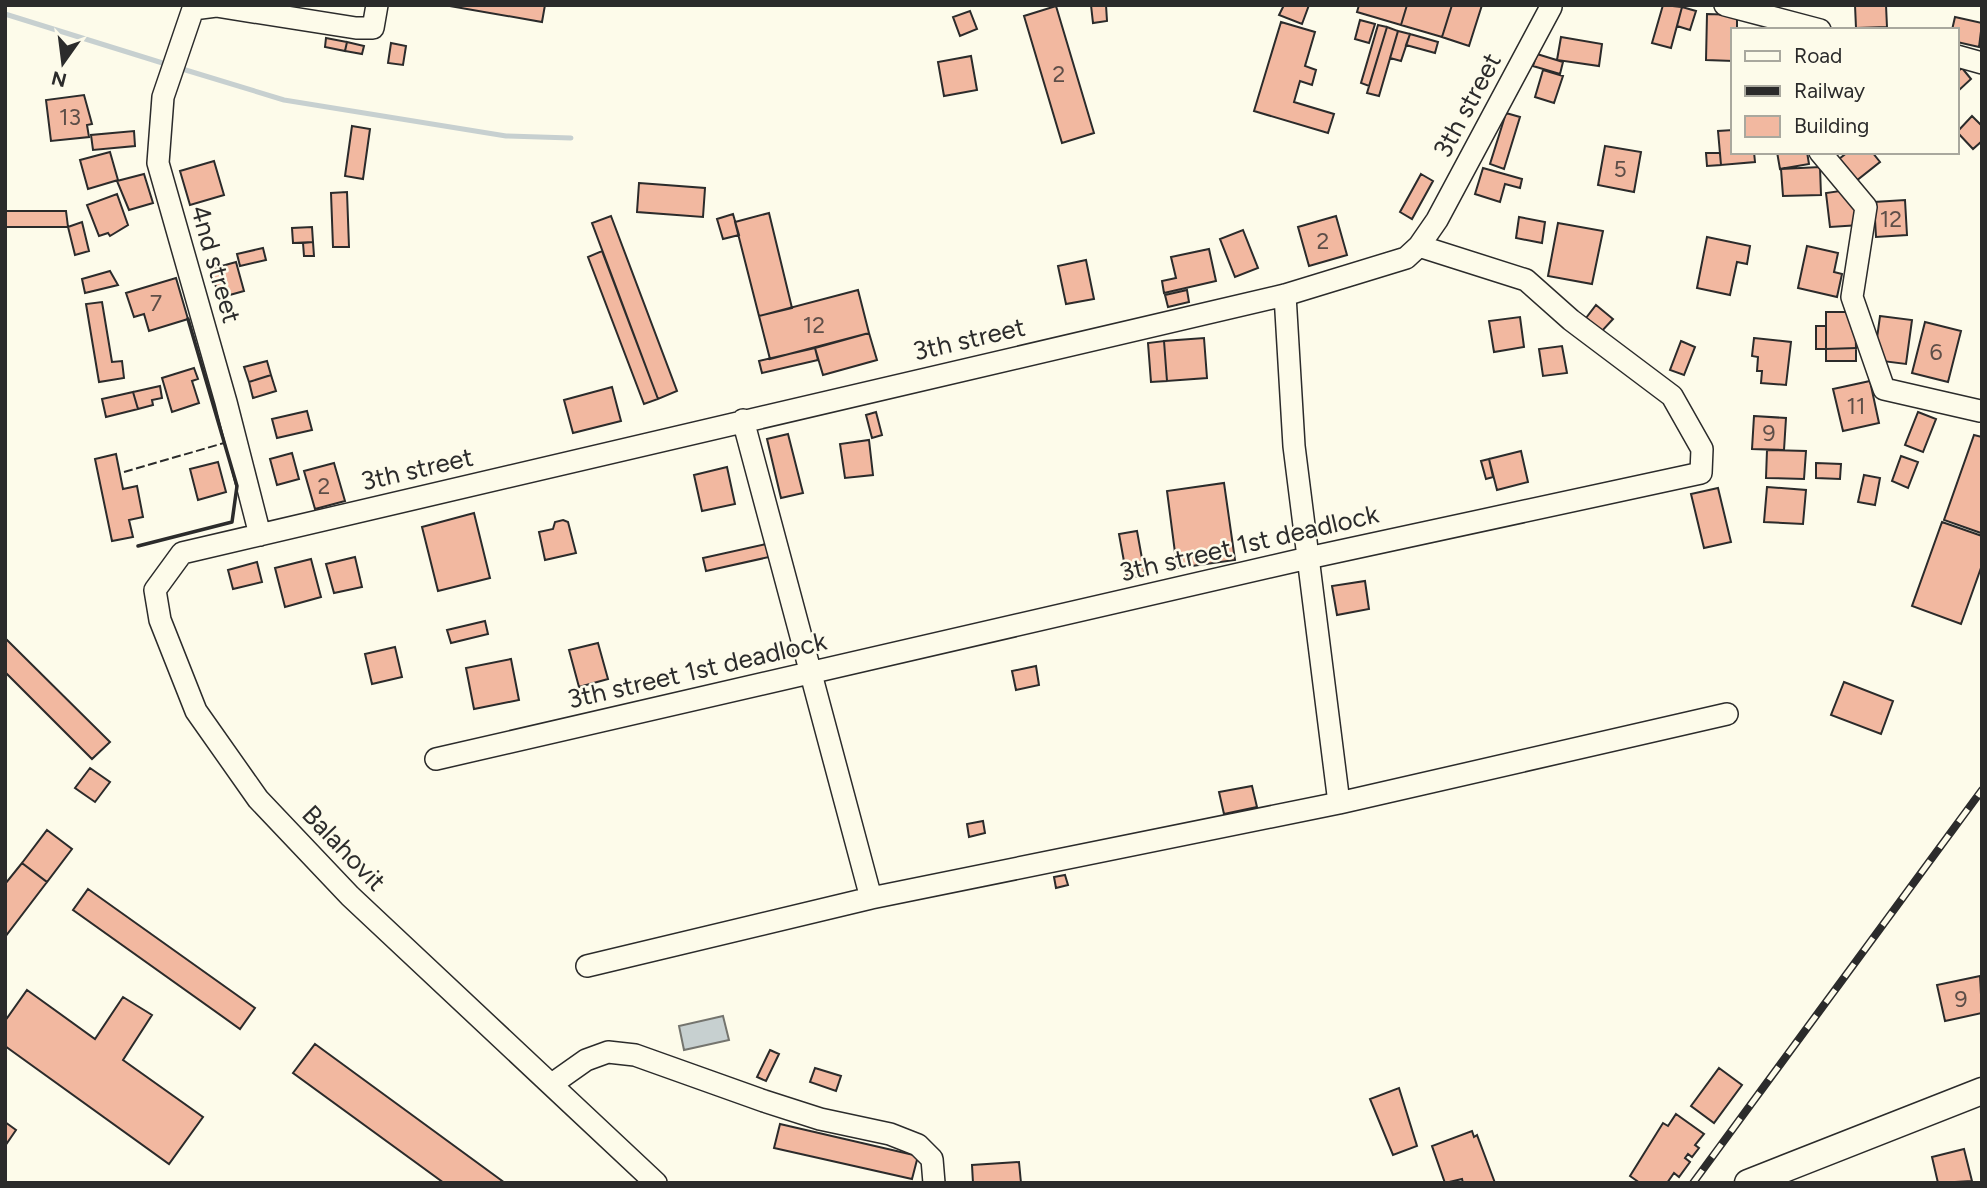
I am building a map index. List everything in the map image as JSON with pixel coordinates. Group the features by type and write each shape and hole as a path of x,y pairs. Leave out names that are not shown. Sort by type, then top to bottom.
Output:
{"main road":[{"path":"1748,1183 1982,1091"}],"street":[{"path":"189,12 216,6 356,29 373,28 377,5"},
{"path":"1725,5 1772,24 1804,28"},
{"name":"3th street","path":"260,535 1285,295 1406,258 1419,246 1437,220 1551,6"},
{"name":"4nd street","path":"189,12 163,97 158,163 226,402 260,535"},
{"path":"1959,57 1982,64"},
{"path":"1822,154 1867,207 1852,297 1884,389 1980,411"},
{"name":"3th street 1st deadlock","path":"436,759 1308,558 1702,473 1702,449 1672,396 1571,320 1526,280 1419,246"},
{"path":"1285,295 1293,446 1339,803"},
{"path":"743,420 808,673 843,785 871,898"},
{"name":"Balahovit","path":"260,535 182,552 155,590 160,620 196,711 258,799 341,886 656,1183"},
{"path":"587,966 871,898 1339,803 1727,714"},
{"path":"552,1083 586,1060 608,1052 635,1055 820,1119 890,1134 918,1145 932,1159 934,1183"}],"shaded area":[{"path":"723,1016 729,1040 684,1050 679,1026"}],"building":[{"path":"444,5 545,5 542,22"},
{"path":"1091,5 1106,5 1107,21 1093,23"},
{"path":"1284,5 1309,5 1302,24 1279,15"},
{"path":"1359,5 1407,5 1401,25 1357,12"},
{"path":"1407,5 1452,5 1442,37 1401,25"},
{"path":"1452,5 1482,5 1469,46 1442,37"},
{"path":"1663,5 1682,7 1671,48 1652,43"},
{"path":"1855,5 1886,5 1887,27 1856,28"},
{"path":"1056,6 1094,133 1062,143 1024,16"},
{"path":"1682,7 1696,11 1690,30 1677,26"},
{"path":"970,11 977,29 960,36 953,17"},
{"path":"1707,14 1737,15 1737,28 1731,28 1731,61 1706,60"},
{"path":"1955,17 1982,23 1979,47 1959,42 1959,28 1952,28"},
{"path":"1360,20 1375,24 1369,43 1355,39"},
{"path":"1281,22 1315,32 1305,66 1316,70 1312,85 1300,81 1294,102 1334,114 1328,133 1254,111"},
{"path":"1378,25 1387,27 1369,86 1361,83"},
{"path":"1387,27 1398,31 1379,96 1367,93"},
{"path":"1398,31 1410,34 1401,61 1390,58"},
{"path":"1410,34 1438,42 1435,53 1406,45"},
{"path":"1561,37 1602,44 1599,66 1557,60"},
{"path":"326,38 347,42 345,51 325,47"},
{"path":"347,42 364,46 362,54 345,51"},
{"path":"391,43 406,46 403,65 388,63"},
{"path":"1537,54 1563,62 1560,74 1533,66"},
{"path":"971,56 977,90 944,96 938,62"},
{"path":"1962,68 1971,79 1959,90 1959,70"},
{"path":"1543,70 1563,76 1554,103 1535,97"},
{"path":"84,95 92,124 87,125 89,137 51,141 46,100"},
{"path":"1506,113 1520,117 1504,169 1490,164"},
{"path":"1972,116 1982,126 1982,141 1973,149 1959,134 1959,130"},
{"path":"352,126 370,129 363,179 345,176"},
{"path":"1731,130 1731,154 1754,154 1755,162 1721,165 1718,131"},
{"path":"134,131 135,146 93,150 91,135"},
{"path":"1605,146 1641,152 1634,192 1598,185"},
{"path":"110,152 118,180 88,189 80,160"},
{"path":"1706,153 1720,153 1721,165 1707,166"},
{"path":"1777,154 1807,154 1809,164 1780,169"},
{"path":"1845,154 1874,154 1880,162 1856,181 1839,159"},
{"path":"214,161 224,195 190,205 180,171"},
{"path":"1820,167 1821,195 1783,196 1781,169"},
{"path":"1483,168 1522,179 1520,188 1505,184 1500,202 1475,194"},
{"path":"144,174 153,203 129,210 117,181"},
{"path":"1421,174 1433,181 1412,219 1400,212"},
{"path":"639,183 705,188 703,217 637,212"},
{"path":"1847,190 1859,211 1860,225 1830,227 1826,193"},
{"path":"347,192 349,247 333,247 331,193"},
{"path":"117,194 128,225 110,236 108,233 99,236 87,205"},
{"path":"1905,200 1907,235 1876,237 1874,202"},
{"path":"5,211 66,211 68,227 5,227"},
{"path":"769,213 792,308 759,316 735,222"},
{"path":"733,214 739,235 723,239 717,219"},
{"path":"611,216 677,391 658,399 592,223"},
{"path":"1336,216 1347,255 1309,266 1298,227"},
{"path":"1519,217 1545,222 1542,243 1516,238"},
{"path":"82,222 89,251 75,255 68,227"},
{"path":"1558,223 1603,231 1592,284 1548,276"},
{"path":"312,227 313,242 293,243 292,228"},
{"path":"1243,230 1258,268 1235,277 1220,239"},
{"path":"1707,237 1750,246 1747,264 1737,262 1730,295 1697,288"},
{"path":"313,242 314,256 304,256 303,243"},
{"path":"1807,246 1838,253 1834,272 1842,274 1837,297 1798,288"},
{"path":"263,248 266,260 240,266 237,254"},
{"path":"1209,249 1216,281 1164,293 1162,281 1176,278 1171,257"},
{"path":"602,251 658,399 644,404 588,257"},
{"path":"1086,260 1094,299 1066,304 1058,266"},
{"path":"236,262 244,291 219,298 211,269"},
{"path":"110,271 118,285 85,293 82,279"},
{"path":"176,278 188,319 149,331 144,314 134,317 126,293"},
{"path":"858,290 869,333 770,359 759,316"},
{"path":"1187,290 1189,302 1168,307 1165,295"},
{"path":"102,302 112,362 122,361 124,378 99,382 86,304"},
{"path":"1596,305 1613,319 1602,331 1586,318"},
{"path":"1826,312 1855,312 1856,348 1826,349"},
{"path":"1880,316 1912,320 1906,364 1874,360"},
{"path":"1520,317 1524,347 1494,352 1489,321"},
{"path":"1925,322 1961,331 1948,382 1912,373"},
{"path":"1816,326 1826,326 1826,349 1816,349"},
{"path":"869,333 877,360 823,375 815,348"},
{"path":"1204,338 1207,378 1167,381 1164,341"},
{"path":"1754,338 1791,342 1786,385 1761,383 1762,371 1757,371 1758,357 1752,356"},
{"path":"1164,341 1167,381 1151,382 1148,343"},
{"path":"1681,341 1695,347 1684,375 1670,370"},
{"path":"1562,346 1567,373 1543,376 1539,349"},
{"path":"815,348 818,360 762,373 759,361"},
{"path":"1856,348 1856,361 1826,361 1826,349"},
{"path":"267,361 271,375 249,382 244,367"},
{"path":"194,368 198,379 192,381 199,403 172,412 162,378"},
{"path":"271,375 276,391 253,398 249,382"},
{"path":"1870,381 1879,423 1843,431 1833,389"},
{"path":"160,386 162,398 152,400 153,405 138,409 133,392"},
{"path":"612,387 621,421 573,433 564,400"},
{"path":"133,392 138,409 106,417 102,399"},
{"path":"307,411 312,430 277,438 272,419"},
{"path":"876,412 882,435 872,438 866,415"},
{"path":"1918,412 1936,419 1923,452 1905,445"},
{"path":"1754,416 1786,418 1784,450 1752,449"},
{"path":"788,434 803,493 781,498 767,439"},
{"path":"1974,435 1982,437 1981,533 1944,520"},
{"path":"869,440 873,475 845,478 840,444"},
{"path":"1767,450 1806,451 1804,479 1766,478"},
{"path":"1521,451 1528,482 1497,490 1489,459"},
{"path":"292,453 299,479 277,485 270,459"},
{"path":"116,454 123,489 137,486 143,517 129,520 133,537 112,541 95,459"},
{"path":"1901,456 1918,462 1908,488 1892,481"},
{"path":"1489,459 1493,477 1486,479 1481,461"},
{"path":"218,462 226,492 198,500 190,469"},
{"path":"334,463 345,501 315,509 304,471"},
{"path":"1816,463 1841,464 1840,479 1816,478"},
{"path":"727,467 735,504 702,511 694,475"},
{"path":"1864,475 1880,478 1875,505 1858,502"},
{"path":"1224,483 1235,560 1177,568 1167,491"},
{"path":"1767,487 1806,490 1803,524 1764,522"},
{"path":"1718,488 1731,542 1704,548 1691,494"},
{"path":"474,513 490,578 438,591 422,527"},
{"path":"555,522 568,522 576,553 545,560 539,532 553,529"},
{"path":"1942,522 1982,536 1982,565 1961,624 1912,606"},
{"path":"1137,531 1145,575 1127,578 1119,534"},
{"path":"766,544 769,557 706,571 703,558"},
{"path":"355,557 362,587 334,593 326,564"},
{"path":"311,559 321,597 285,607 275,568"},
{"path":"257,562 262,582 233,589 228,570"},
{"path":"1365,581 1369,609 1337,615 1332,586"},
{"path":"485,621 488,634 451,643 447,630"},
{"path":"5,638 110,742 92,759 5,672"},
{"path":"598,643 608,679 579,687 569,650"},
{"path":"395,647 402,677 372,684 365,654"},
{"path":"511,659 519,700 474,709 466,668"},
{"path":"1036,666 1039,685 1016,690 1012,671"},
{"path":"1844,682 1893,701 1881,734 1831,715"},
{"path":"90,768 110,782 95,802 75,788"},
{"path":"1252,786 1257,807 1224,814 1219,792"},
{"path":"983,821 985,833 969,837 967,824"},
{"path":"47,830 72,849 47,882 22,863"},
{"path":"22,863 47,882 5,937 5,884"},
{"path":"1065,875 1068,885 1056,888 1054,877"},
{"path":"88,889 255,1008 240,1029 73,910"},
{"path":"1980,976 1982,1013 1945,1021 1937,985"},
{"path":"27,990 95,1039 123,997 152,1015 123,1060 203,1117 169,1164 5,1046 5,1021"},
{"path":"315,1044 505,1183 444,1183 293,1073"},
{"path":"770,1050 779,1054 766,1081 757,1077"},
{"path":"815,1068 841,1076 836,1091 810,1082"},
{"path":"1719,1068 1742,1085 1714,1123 1691,1106"},
{"path":"1399,1088 1417,1146 1393,1155 1370,1099"},
{"path":"1676,1114 1704,1134 1695,1145 1699,1148 1692,1157 1688,1154 1685,1158 1690,1162 1679,1177 1674,1173 1667,1183 1640,1183 1630,1176 1663,1123 1668,1126"},
{"path":"5,1122 16,1130 5,1146"},
{"path":"780,1124 918,1156 912,1179 774,1148"},
{"path":"1472,1131 1474,1137 1477,1135 1495,1183 1463,1183 1462,1179 1445,1183 1432,1146"},
{"path":"1964,1149 1972,1181 1938,1183 1932,1157"},
{"path":"1019,1162 1021,1183 973,1183 972,1165"}],"waterway":[{"path":"5,14 169,65"},
{"path":"179,68 284,100 506,136 571,138"}],"railway":[{"path":"1693,1183 1982,790"}],"fence":[{"path":"124,472 224,443"}],"wall":[{"path":"138,546 232,522 237,486 188,319"}]}
